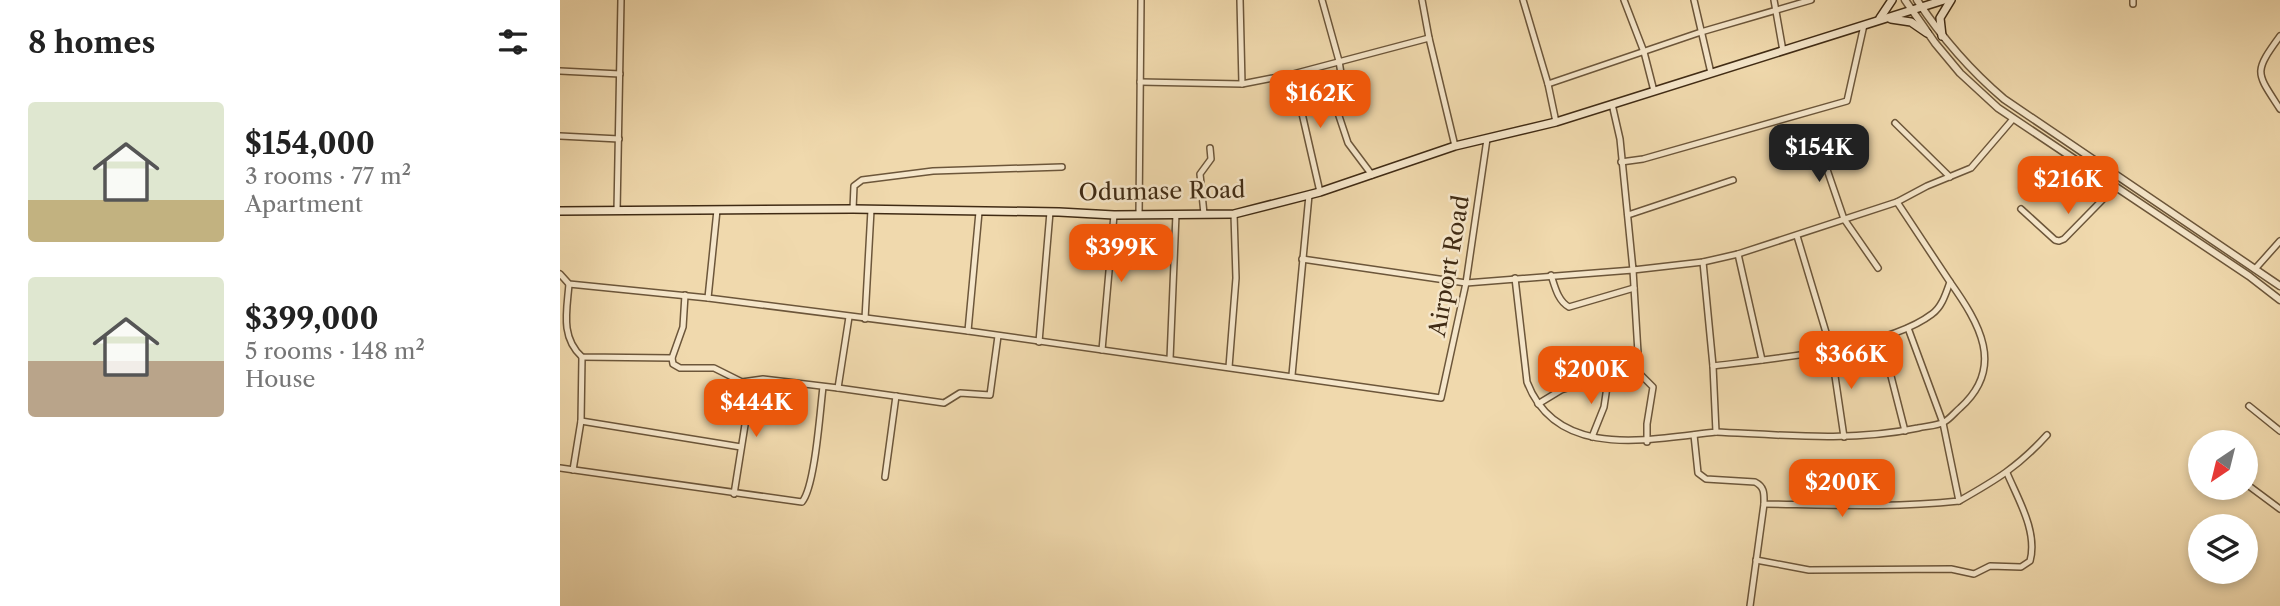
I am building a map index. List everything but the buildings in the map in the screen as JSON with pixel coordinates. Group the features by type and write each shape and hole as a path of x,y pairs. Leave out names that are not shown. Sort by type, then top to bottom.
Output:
{"main road":[{"path":"1880,19 1892,0"},
{"name":"Odumase Road","path":"560,211 853,209 1114,215 1234,214 1320,192 1455,146 1556,122 1911,10 1919,4 1944,0"},
{"path":"1942,36 1939,25 1941,14 1951,0"},
{"path":"1880,19 1908,20 1927,33"}],"street":[{"path":"617,211 621,0"},
{"path":"1139,215 1140,0"},
{"path":"1240,0 1242,84"},
{"path":"1322,0 1339,61 1343,91 1338,113 1348,143 1372,175"},
{"path":"1422,0 1455,146"},
{"path":"1523,0 1548,84 1556,122"},
{"path":"1624,0 1644,52 1654,91"},
{"path":"1694,0 1711,73"},
{"path":"1774,0 1783,51"},
{"path":"1548,84 1700,32 1811,0"},
{"path":"1905,0 1927,33 1960,73 2013,119 2249,276 2280,300"},
{"path":"1919,4 1968,66 2017,109 2280,286"},
{"path":"1621,162 1643,159 1805,111 1844,103 1850,97 1864,23"},
{"path":"2280,36 2263,59 2260,69 2261,79 2280,109"},
{"path":"1140,82 1242,84 1293,74 1429,38"},
{"path":"560,71 620,74"},
{"path":"1293,74 1320,192"},
{"path":"1538,404 1561,390 1629,375 1638,353 1628,215 1618,125 1612,103"},
{"path":"1302,260 1466,283 1703,262 1797,236 1897,202 1971,169 2013,119"},
{"path":"1895,123 1950,177"},
{"path":"560,136 619,139"},
{"name":"Airport Road","path":"1292,376 1441,398 1466,283 1487,139"},
{"path":"1821,146 1844,219 1878,268"},
{"path":"1204,214 1200,174 1211,159 1210,149"},
{"path":"853,209 854,186 862,180 933,171 1062,167"},
{"path":"1628,215 1733,180"},
{"path":"2021,209 2059,241 2115,187"},
{"path":"560,274 569,284 685,295 968,331 1292,376 1309,195"},
{"path":"2143,206 2148,197"},
{"path":"1515,278 1527,382 1543,411 1559,424 1592,436 1647,442 1716,432 1844,437 1905,431 1943,423 1972,398 1986,367 1986,356 1973,315 1897,202"},
{"path":"2157,215 2163,207"},
{"path":"708,298 718,210"},
{"path":"865,319 871,210"},
{"path":"968,331 979,212"},
{"path":"1039,342 1050,212"},
{"path":"1170,359 1176,214"},
{"path":"1229,367 1236,278 1234,214"},
{"path":"1102,350 1114,215"},
{"path":"1797,236 1831,349 1844,437"},
{"path":"2255,269 2280,241"},
{"path":"1738,254 1762,360"},
{"path":"1703,262 1716,432"},
{"path":"1551,275 1556,292 1569,307 1634,288"},
{"path":"1713,366 1831,349 1908,328 1938,308 1950,282"},
{"path":"569,284 563,323 570,342 582,357 581,421 573,470"},
{"path":"685,295 683,327 672,358 675,366 714,368 742,382 779,381 944,403 960,393 990,396 998,336"},
{"path":"838,388 849,317"},
{"path":"1908,328 1943,423 1959,501"},
{"path":"1881,337 1905,431"},
{"path":"582,357 672,358"},
{"path":"1634,368 1653,387 1647,442"},
{"path":"1592,436 1604,407 1608,380"},
{"path":"734,494 752,381"},
{"path":"560,468 802,502 812,471 822,387"},
{"path":"885,477 896,396"},
{"path":"2249,406 2280,431"},
{"path":"581,421 741,447"},
{"path":"1694,435 1698,472 1706,479 1755,482 1763,489 1764,504 1750,606"},
{"path":"1764,504 1861,507 1917,506 1959,501 2007,473 2047,435"},
{"path":"1756,560 1809,570 1951,569 1974,574 1990,566 2021,567 2030,561 2032,550 2028,523 2007,473"},
{"path":"2258,492 2280,509"}]}
